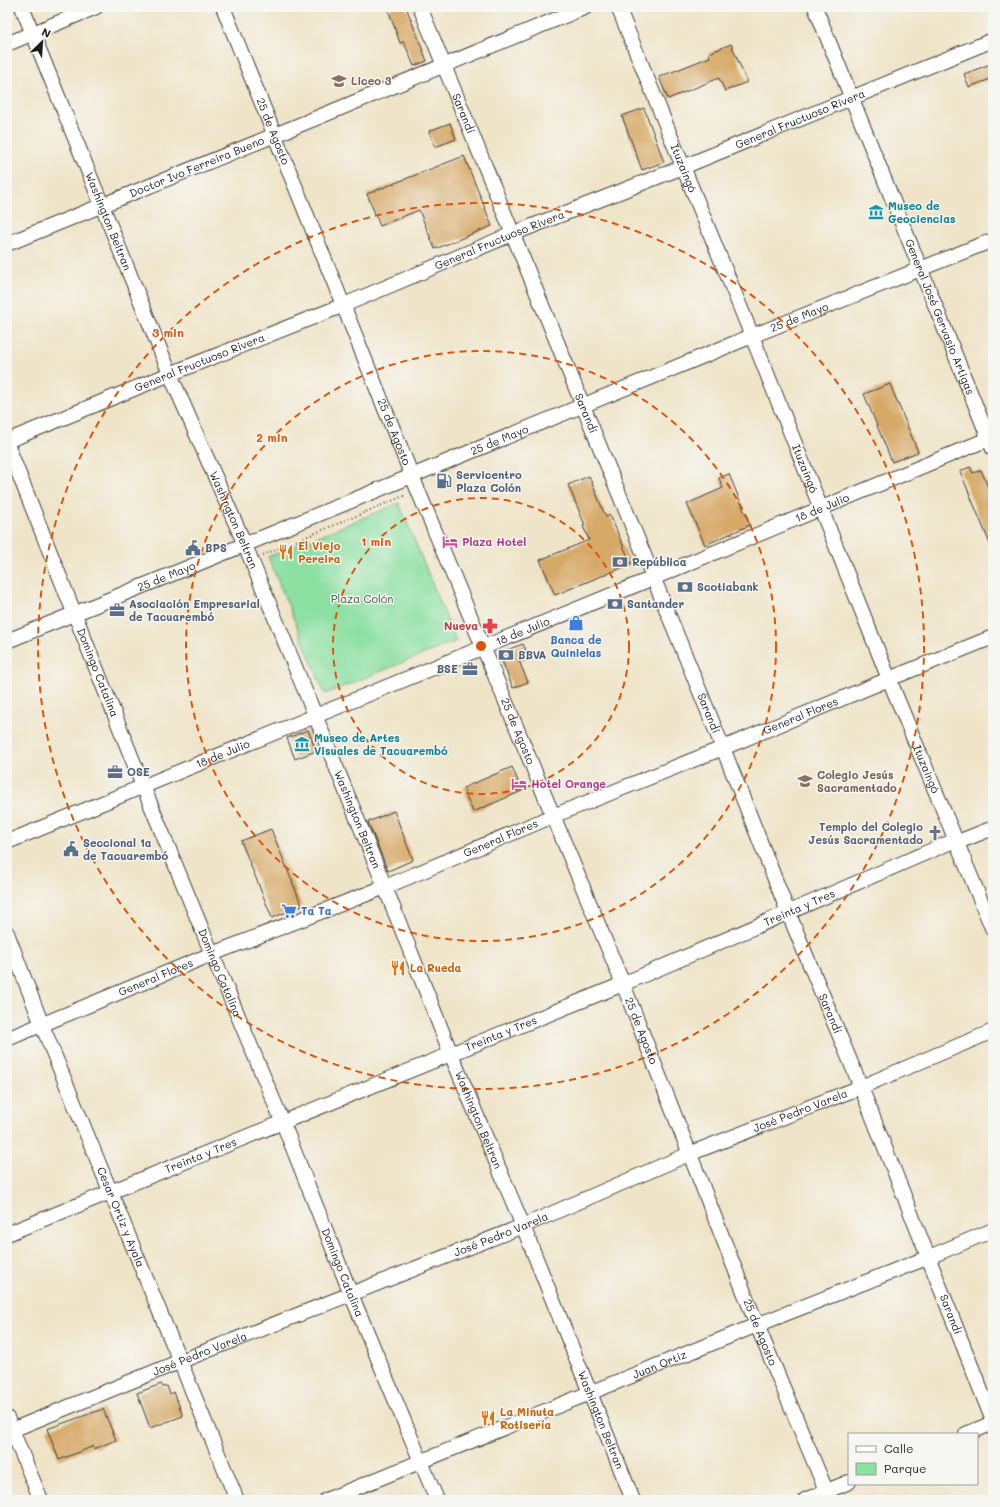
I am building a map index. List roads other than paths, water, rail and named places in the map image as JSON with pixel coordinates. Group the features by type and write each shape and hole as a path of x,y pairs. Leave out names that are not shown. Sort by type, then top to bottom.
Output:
{"street":[{"name":"Washington Beltran","path":"22,7 170,374 245,545 385,887 451,1054 633,1500"},
{"path":"7,44 96,7"},
{"name":"25 de Agosto","path":"223,7 482,647 623,984 757,1324 829,1496"},
{"name":"Sarandí","path":"420,7 723,748 788,912 861,1087 993,1422"},
{"name":"Doctor Ivo Ferreira Bueno","path":"7,244 586,7"},
{"name":"Ituzaingó","path":"618,7 752,336 889,679 958,842 993,930"},
{"name":"General José Gervasio Artigas","path":"815,7 920,269 992,441"},
{"name":"General Fructuoso Rivera","path":"7,443 170,374 344,305 512,234 683,167 993,40"},
{"name":"25 de Mayo","path":"7,641 245,545 752,336 993,240"},
{"name":"18 de Julio","path":"7,842 821,508 992,441"},
{"name":"Domingo Catalina","path":"7,443 143,786 437,1500"},
{"name":"General Flores","path":"7,1039 212,954 385,887 553,816 993,637"},
{"name":"Treinta y Tres","path":"7,1234 623,984 951,842 958,842 993,828"},
{"name":"Cesar Ortiz y Ayala","path":"7,933 42,1024 237,1500"},
{"name":"José Pedro Varela","path":"9,1426 181,1361 522,1226 689,1154 861,1087 993,1031"},
{"name":"Juan Ortiz","path":"326,1500 757,1324 929,1257 993,1230"},
{"path":"968,1433 993,1422"},
{"path":"9,1426 41,1500"},
{"path":"805,1500 829,1496 848,1483"}],"place":[{"name":"Liceo 3","path":"339,81"},
{"name":"Museo de Geociencias","path":"876,212"},
{"name":"Servicentro Plaza Colón","path":"444,481"},
{"name":"Plaza Hotel","path":"450,542"},
{"name":"BPS","path":"193,548"},
{"name":"El Viejo Pereira","path":"286,552"},
{"name":"República","path":"620,562"},
{"name":"Scotiabank","path":"685,587"},
{"name":"Santander","path":"615,604"},
{"name":"Asociación Empresarial de Tacuarembó","path":"117,610"},
{"name":"Banca de Quinielas","path":"576,623"},
{"name":"Nueva","path":"490,626"},
{"name":"BBVA","path":"506,655"},
{"name":"BSE","path":"470,669"},
{"name":"Museo de Artes Visuales de Tacuarembó","path":"302,744"},
{"name":"OSE","path":"115,772"},
{"name":"Colegio Jesús Sacramentado","path":"805,781"},
{"name":"Hotel Orange","path":"519,784"},
{"name":"Templo del Colegio Jesús Sacramentado","path":"935,833"},
{"name":"Seccional 1a de Tacuarembó","path":"71,849"},
{"name":"Ta Ta","path":"289,911"},
{"name":"La Rueda","path":"398,968"},
{"name":"La Minuta Rotisería","path":"488,1418"}],"park label":[{"name":"Plaza Colón","path":"362,599"}]}
